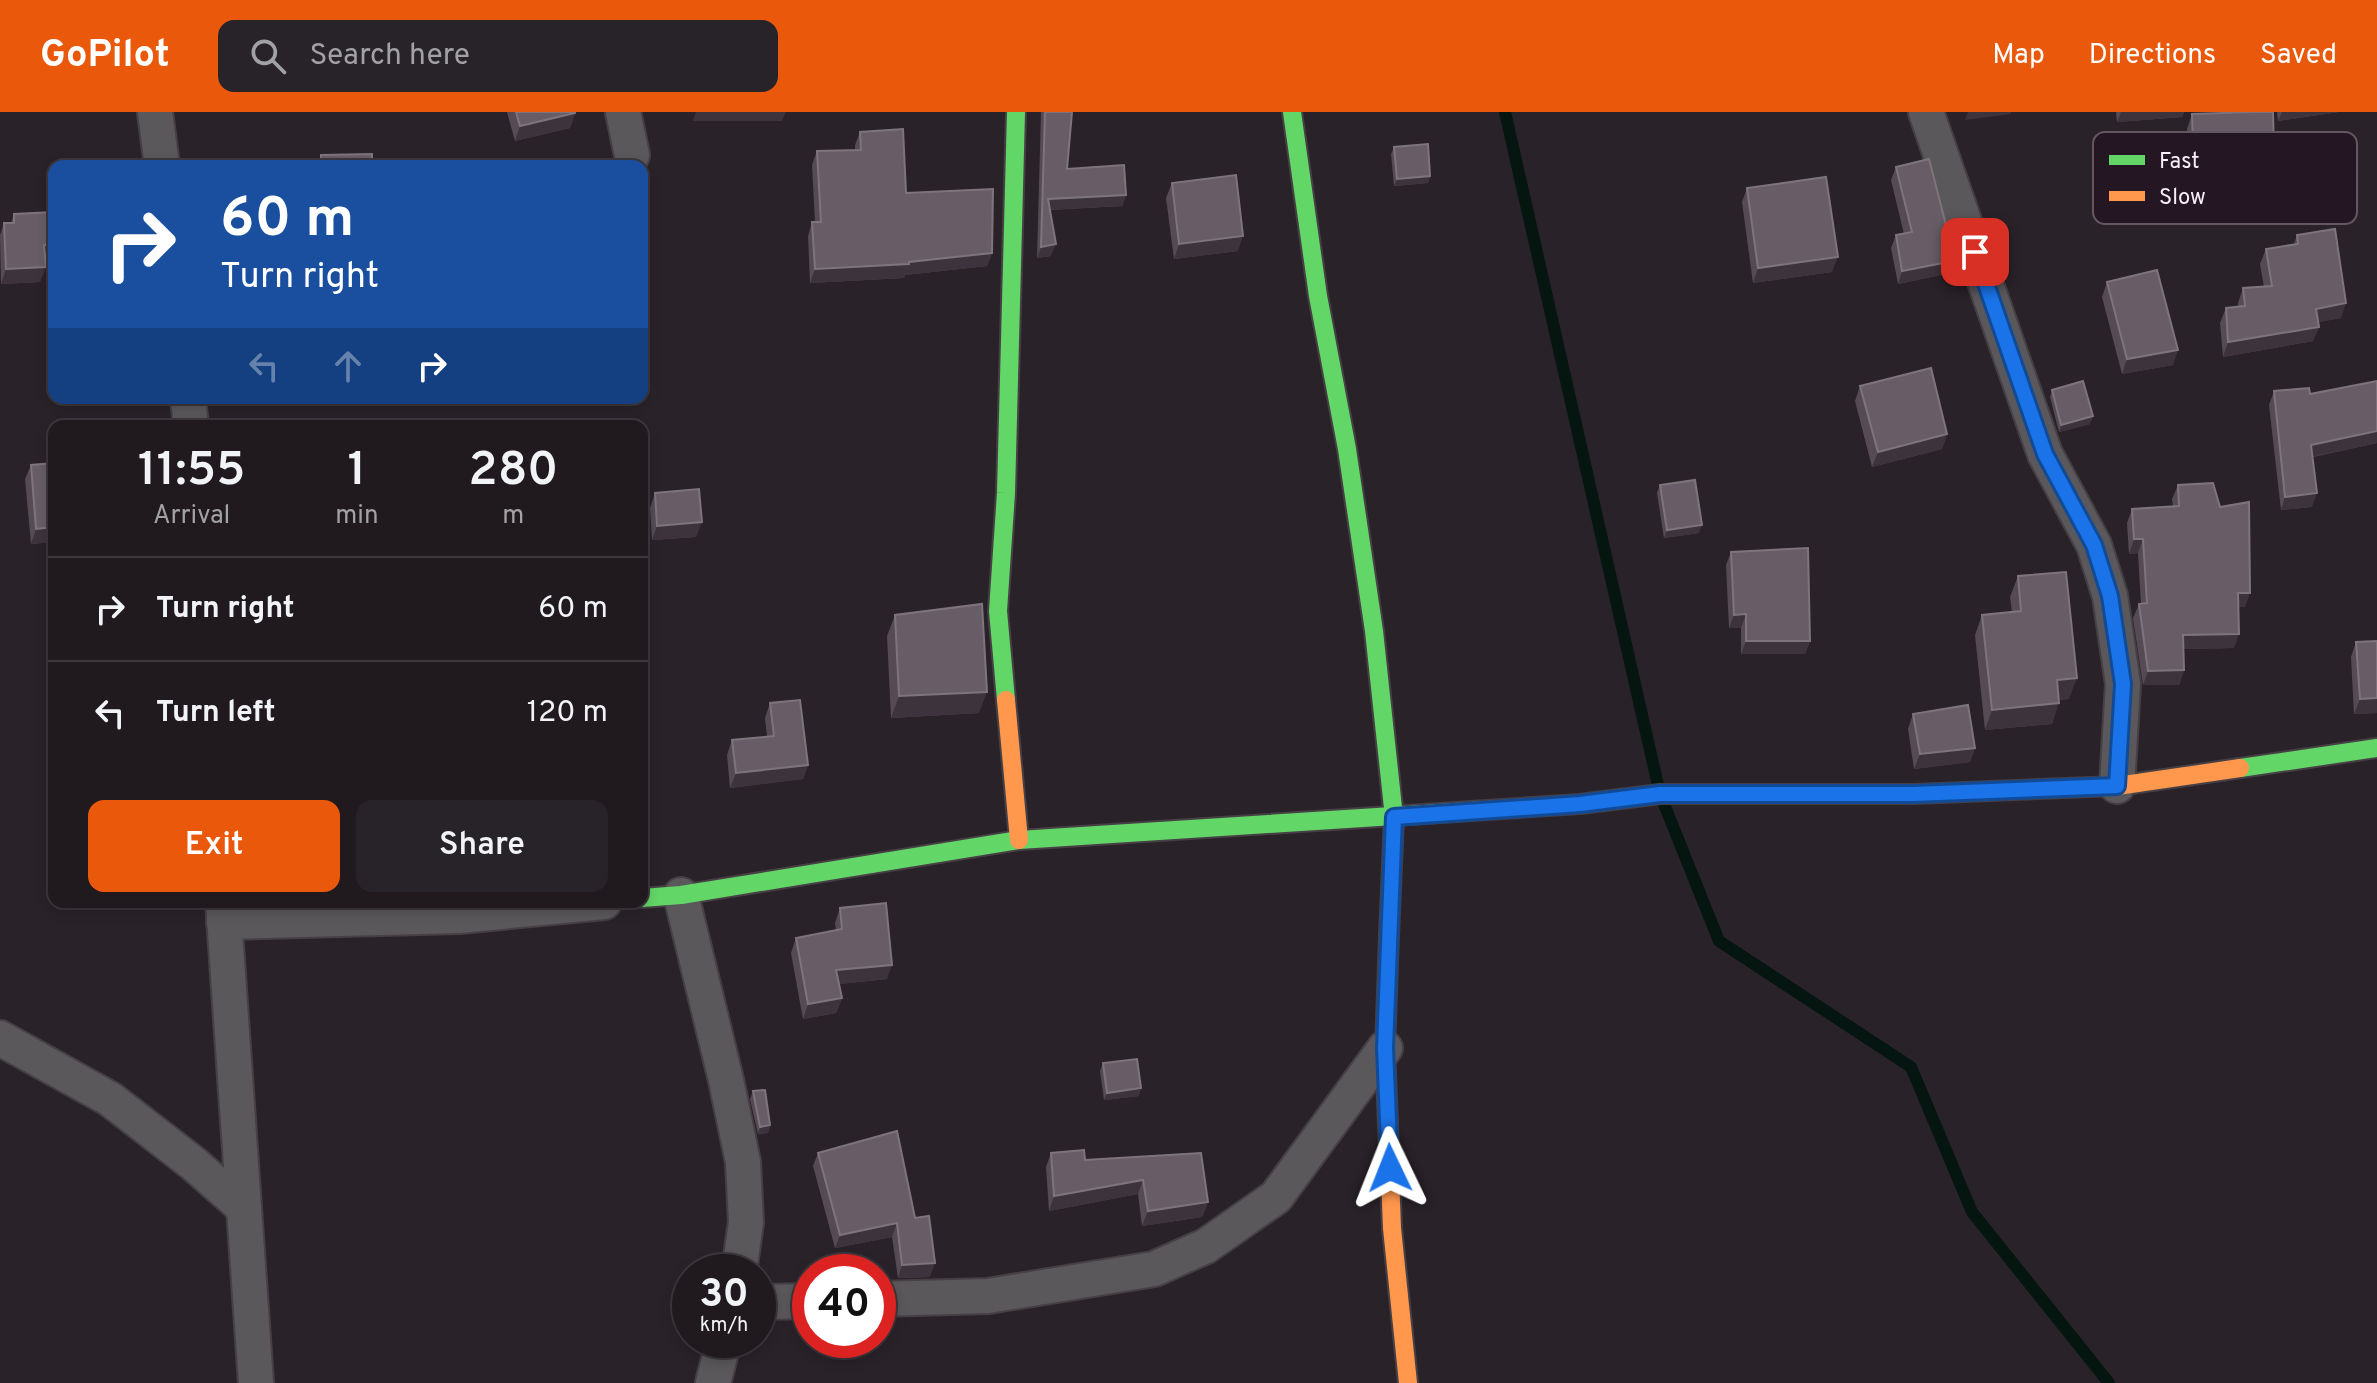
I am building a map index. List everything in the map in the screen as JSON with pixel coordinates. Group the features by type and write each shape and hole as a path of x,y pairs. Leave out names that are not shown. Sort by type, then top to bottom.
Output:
{"street":[{"path":"155,112 161,160"},
{"path":"623,112 632,155"},
{"path":"1016,112 1006,493 998,611 1019,840"},
{"path":"1292,112 1318,296 1347,449 1374,631 1394,817 1385,1048 1392,1228 1408,1383"},
{"path":"1926,112 2045,454 2094,545 2110,596 2123,684 2117,786"},
{"path":"648,898 681,895 1019,840 1580,804 1660,794 1914,794 2117,786 2377,748"},
{"path":"681,895 743,1162 746,1222 742,1254"},
{"path":"256,1383 224,912 459,916 542,908"},
{"path":"0,1038 110,1099 194,1164 244,1208"},
{"path":"896,1299 988,1296 1154,1269 1206,1246 1276,1197 1385,1048"},
{"path":"713,1383 719,1358"}],"building":[{"path":"516,112 575,112 575,113 520,126"},
{"path":"1045,112 1072,112 1067,169 1124,165 1126,195 1048,199 1056,244 1041,247"},
{"path":"2273,112 2274,132 2193,132 2192,114"},
{"path":"903,129 906,193 993,189 992,253 909,264 815,269 812,222 821,222 817,151 861,150 860,132"},
{"path":"1428,144 1430,176 1397,179 1394,147"},
{"path":"372,154 372,160 321,160 321,155"},
{"path":"1929,159 1946,225 1953,224 1964,259 1902,271 1896,235 1912,232 1896,167"},
{"path":"1236,175 1243,236 1179,244 1172,183"},
{"path":"1826,177 1838,257 1758,268 1747,188"},
{"path":"48,212 48,245 44,245 46,267 6,269 4,223 14,223 14,214"},
{"path":"2335,229 2346,303 2316,309 2319,327 2228,342 2226,308 2245,306 2243,288 2272,286 2266,249 2298,244 2297,235"},
{"path":"2157,270 2178,350 2127,359 2107,282"},
{"path":"1931,368 1947,434 1878,452 1860,386"},
{"path":"2083,381 2093,416 2061,425 2052,390"},
{"path":"2377,381 2377,431 2311,445 2317,493 2285,497 2274,391 2309,388 2310,394"},
{"path":"48,464 48,528 36,529 31,465"},
{"path":"1695,480 1702,525 1667,530 1660,485"},
{"path":"2213,483 2220,507 2249,502 2250,593 2238,593 2239,634 2183,635 2184,670 2148,671 2139,604 2147,603 2143,539 2134,539 2132,509 2179,506 2178,485"},
{"path":"699,489 702,522 657,526 655,493"},
{"path":"1808,548 1810,641 1746,641 1746,614 1734,615 1731,552"},
{"path":"2066,572 2077,678 2057,680 2059,703 1992,710 1982,615 2021,611 2018,576"},
{"path":"982,604 987,692 899,696 895,615"},
{"path":"2377,641 2377,698 2360,699 2356,642"},
{"path":"800,700 808,765 736,773 732,740 774,736 770,703"},
{"path":"1968,705 1975,748 1920,754 1913,714"},
{"path":"886,903 892,965 836,970 842,998 808,1004 796,938 842,929 840,908"},
{"path":"1137,1059 1141,1088 1107,1093 1103,1063"},
{"path":"765,1090 770,1125 760,1127 753,1091"},
{"path":"897,1131 915,1218 929,1216 935,1263 902,1265 897,1223 840,1235 818,1153"},
{"path":"1084,1150 1085,1160 1201,1153 1208,1202 1148,1211 1143,1180 1054,1196 1051,1153"}],"waterway":[{"path":"1505,112 1660,794 1719,941 1911,1067 1972,1212 2109,1383"}],"traffic: fast":[{"path":"1006,700 998,611 1006,493 1016,112"},
{"path":"1292,112 1318,296 1347,449 1374,631 1394,817 1389,936"},
{"path":"2240,768 2377,748"},
{"path":"648,898 681,895 1019,840 1580,804 1660,794 1688,794"}],"traffic: slow":[{"path":"1006,700 1019,840"},
{"path":"1688,794 1914,794 2117,786 2240,768"},
{"path":"1389,936 1385,1048 1392,1228 1408,1383"}],"route":[{"path":"1390,1168 1385,1048 1394,817 1580,804 1660,794 1914,794 2117,786 2123,684 2110,596 2094,545 2045,454 1975,252"}]}
